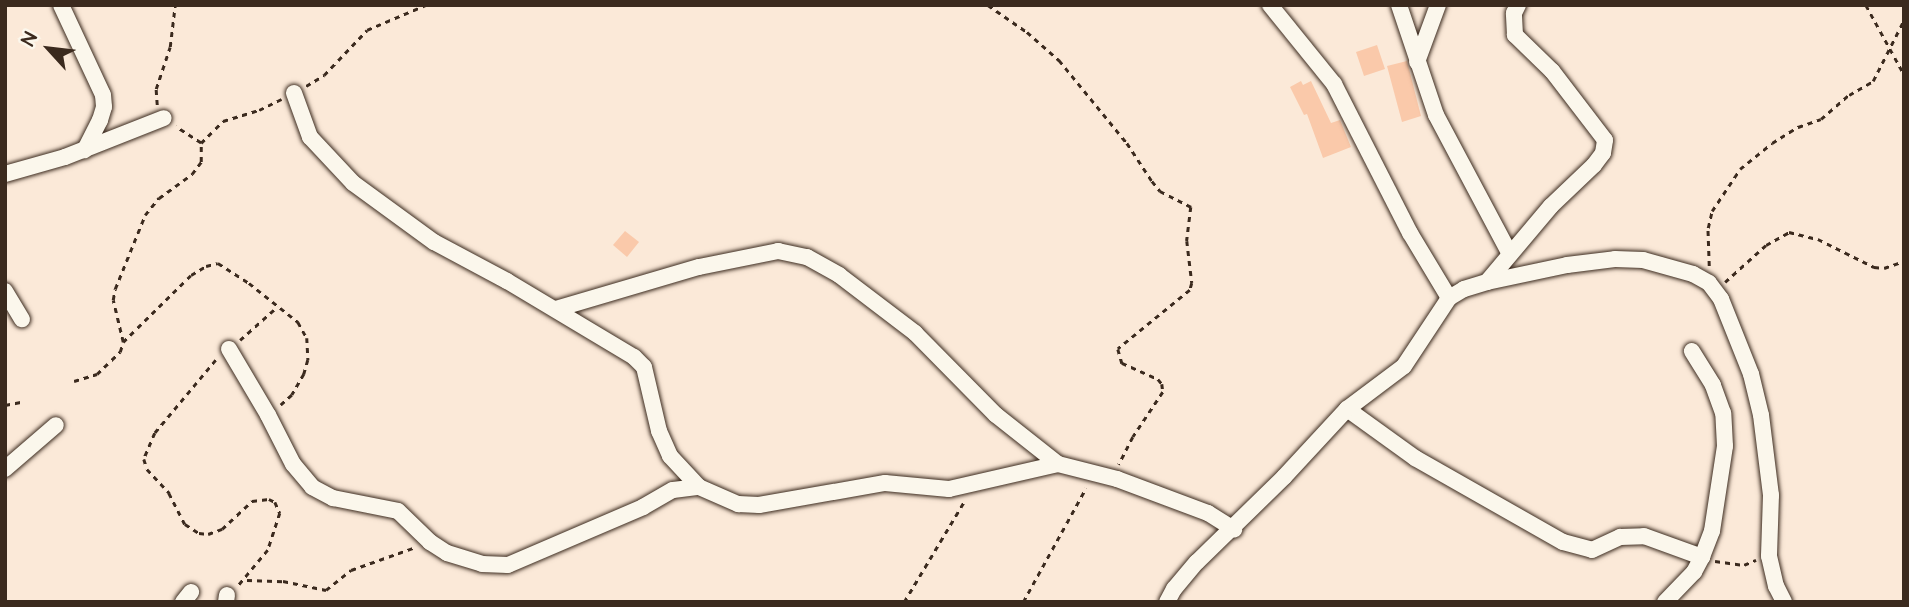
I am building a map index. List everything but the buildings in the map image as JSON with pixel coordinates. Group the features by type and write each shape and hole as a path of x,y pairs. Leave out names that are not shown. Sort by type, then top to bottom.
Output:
{"street":[{"path":"61,5 103,95 104,107 100,120 85,150"},
{"path":"1269,5 1334,84 1410,233 1449,298"},
{"path":"1399,5 1436,115 1510,254"},
{"path":"1417,62 1430,35 1438,5"},
{"path":"1488,282 1551,206 1594,165 1603,153 1605,141 1552,71 1515,35 1514,13 1518,5"},
{"path":"294,93 310,137 353,183 434,243 620,346 644,367 659,431 670,456 699,487 738,504 759,505 885,484 948,489 1058,464 1117,479 1208,513 1234,529"},
{"path":"5,174 85,150 164,118"},
{"path":"556,309 699,267 778,251 807,257 839,275 915,333 996,415 1058,464"},
{"path":"1186,602 1171,595 1197,562 1234,529 1347,409 1404,366 1449,298 1464,289 1488,282 1567,265 1615,259 1670,265 1693,274 1712,287 1751,374 1761,415 1771,495 1769,556 1776,586 1784,602"},
{"path":"5,292 22,320"},
{"path":"229,349 293,464 312,487 333,498 398,511 430,542 447,553 482,564 508,565 643,507 673,490 699,487"},
{"path":"1665,602 1694,572 1712,531 1725,446 1723,413 1713,385 1692,351"},
{"path":"1347,409 1415,458 1563,542 1592,550 1620,537 1644,536 1702,557"},
{"path":"5,469 56,425"}],"path":[{"path":"123,342 115,313 115,289 145,215 159,198 192,174 203,155 201,143 158,111 156,89 170,47 175,5"},
{"path":"201,143 223,121 259,110 324,75 368,30 426,5"},
{"path":"988,5 1027,32 1059,60 1127,143 1160,191 1191,207 1187,241 1190,290 1118,349 1122,363 1158,379 1163,392 1127,448 1117,479"},
{"path":"1866,5 1904,74"},
{"path":"1712,287 1708,228 1721,194 1740,169 1772,143 1798,127 1821,119 1849,95 1873,81 1904,20"},
{"path":"1712,287 1766,245 1788,232 1818,239 1874,267 1884,268 1904,261"},
{"path":"74,381 107,368 123,342 170,294 206,266 218,264 298,322 307,338 308,360 292,395 268,415"},
{"path":"226,598 245,580 268,550 280,513 275,502 269,499 252,501 222,528 199,533 185,524 169,493 147,469 144,459 155,433 229,349 277,307"},
{"path":"5,405 21,402"},
{"path":"1024,602 1094,471"},
{"path":"904,602 974,485"},
{"path":"245,580 283,582 326,590 351,570 430,542"},
{"path":"1702,557 1744,565 1769,556"}]}
